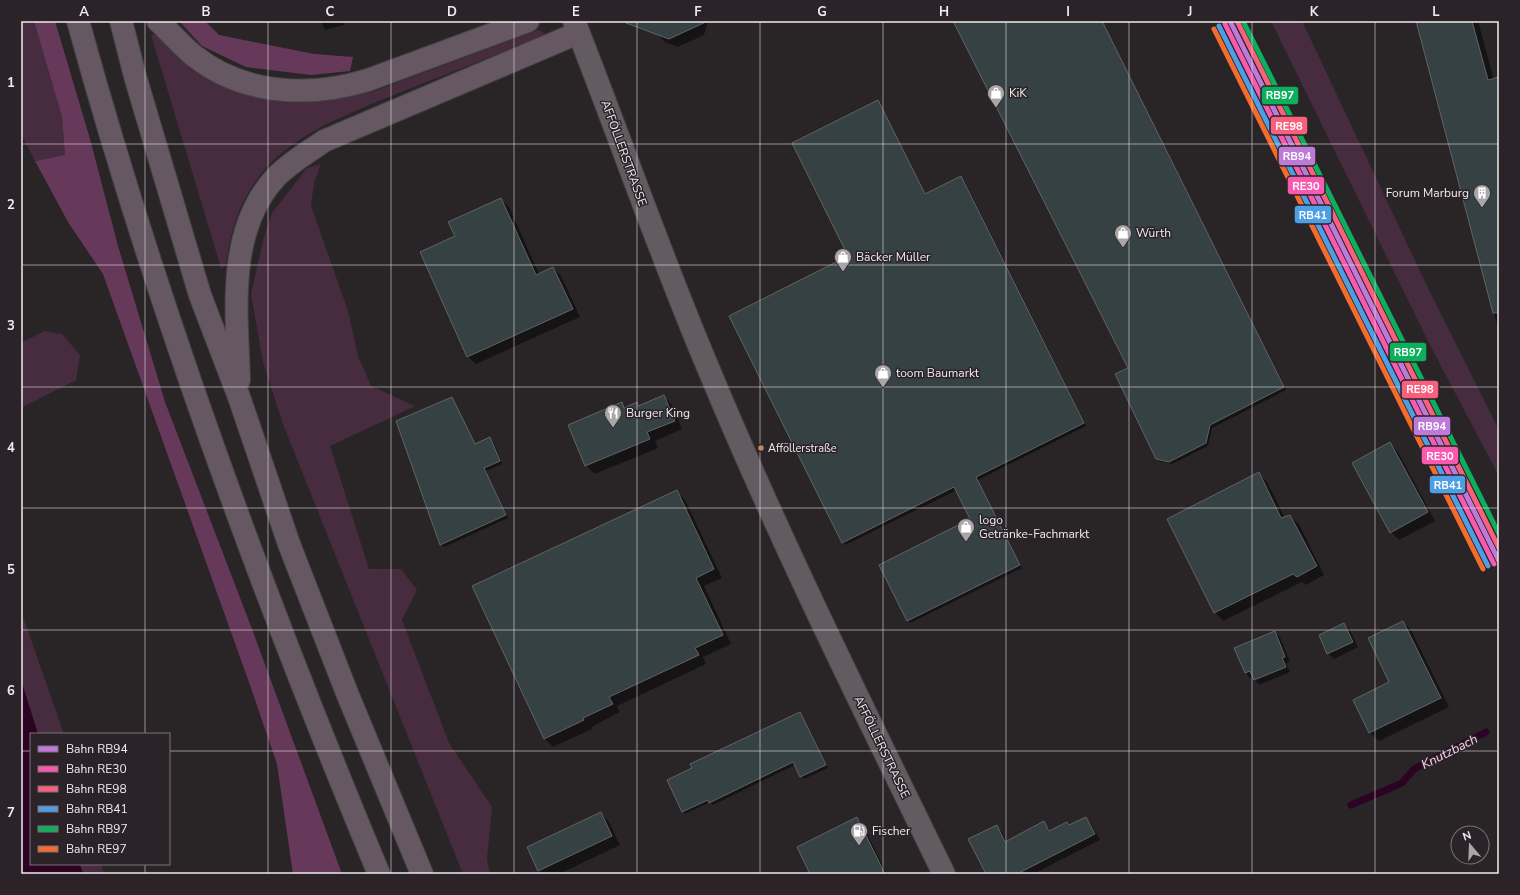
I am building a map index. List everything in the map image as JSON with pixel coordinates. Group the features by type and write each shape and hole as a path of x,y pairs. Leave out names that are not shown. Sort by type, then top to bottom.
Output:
{"highway":[{"path":"78,21 148,254 225,484 336,771 379,874"},
{"path":"121,21 135,76 200,295 239,397 289,544 347,693 422,874"},
{"path":"158,21 193,55 228,77 254,86 302,90 323,90 348,86 368,80 528,21"},
{"path":"239,397 236,295 240,259 250,218 258,202 275,179 296,159 324,141 576,27"}],"main road":[{"name":"AFFÖLLERSTRASSE","path":"576,27 653,230 729,417 869,721 944,874"}],"shaded area":[{"path":"21,21 34,21 62,117 65,155 35,161 21,134"},
{"path":"34,21 55,21 90,139 118,246 165,402 252,629 342,874 293,874 277,764 103,274 68,222 35,161 65,155 62,117"},
{"path":"179,21 205,21 219,35 314,54 353,57 350,71 311,75 246,67 202,46"},
{"path":"1271,21 1302,21 1427,286 1499,430 1499,476 1432,349"},
{"path":"539,30 545,34 337,119 309,134 284,151 263,172 246,197 233,228 226,266 221,268 151,35 157,34 192,70 213,81 234,91 265,99 290,102 329,99 372,92"},
{"path":"321,164 314,183 311,206 348,311 358,356 371,386 415,406 330,446 369,569 401,569 417,590 402,620 449,743 492,807 487,859 490,874 463,874 283,424 263,362 251,294 264,237 272,213 307,168"},
{"path":"45,331 62,334 80,355 76,380 21,408 21,343"},
{"path":"21,611 64,733 38,733 21,680"},
{"path":"21,680 38,733 30,733 30,865 80,865 83,874 21,874"},
{"path":"80,865 101,865 104,874 83,874"}],"building":[{"path":"627,21 708,21 669,39 626,23"},
{"path":"953,21 1102,21 1284,387 1210,425 1206,443 1169,462 1156,459 1115,374 1128,368"},
{"name":"Forum Marburg","path":"1416,21 1472,21 1488,80 1499,77 1499,313 1493,313"},
{"path":"878,100 925,194 961,176 1084,423 976,477 1020,565 907,621 879,565 970,519 954,487 842,543 729,316 848,256 792,143"},
{"path":"501,198 536,275 553,267 573,309 467,357 420,252 455,236 448,222"},
{"name":"Burger King","path":"664,395 675,421 647,432 650,439 585,466 568,425 622,402 624,408 637,402 638,406"},
{"path":"452,397 475,444 490,437 500,461 484,468 506,515 440,545 396,421"},
{"path":"1390,442 1428,512 1390,533 1352,463"},
{"path":"1259,472 1281,518 1290,515 1317,566 1297,577 1293,574 1214,613 1167,519"},
{"path":"677,490 714,569 696,578 723,635 695,648 699,655 609,697 613,704 544,739 472,586"},
{"path":"1403,621 1441,698 1369,733 1353,700 1389,682 1368,638"},
{"path":"1344,623 1353,642 1327,654 1319,635"},
{"path":"1275,631 1285,657 1282,658 1286,667 1254,680 1250,671 1245,673 1234,648"},
{"path":"800,712 826,765 800,777 793,762 709,803 708,800 682,812 667,780 692,768 690,764"},
{"path":"601,812 612,836 538,871 527,847"},
{"path":"857,817 885,874 810,874 797,847"},
{"path":"1086,817 1095,834 1017,874 986,874 968,839 997,825 1005,842 1044,821 1049,831 1067,822 1069,825"}],"waterway":[{"name":"Knutzbach","path":"1351,805 1402,783 1414,769 1486,732"}],"rail line":[{"name":"RB94","path":"1230,21 1499,561"},
{"name":"RE98","path":"1237,21 1499,548"},
{"name":"RB97","path":"1243,21 1499,534"},
{"name":"RE30","path":"1225,24 1494,564"},
{"name":"RB41","path":"1219,26 1488,566"},
{"name":"RE97","path":"1214,29 1483,569"}],"place":[{"name":"KiK","path":"996,108"},
{"name":"Forum Marburg","path":"1482,208"},
{"name":"Würth","path":"1123,248"},
{"name":"Bäcker Müller","path":"843,272"},
{"name":"toom Baumarkt","path":"883,388"},
{"name":"Burger King","path":"613,428"},
{"name":"Afföllerstraße","path":"761,448"},
{"name":"logo Getränke-Fachmarkt","path":"966,542"},
{"name":"Fischer","path":"859,846"}]}
